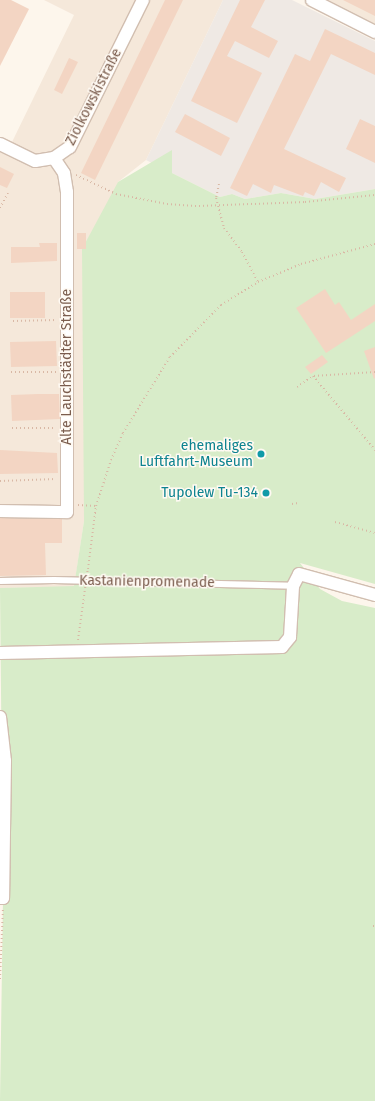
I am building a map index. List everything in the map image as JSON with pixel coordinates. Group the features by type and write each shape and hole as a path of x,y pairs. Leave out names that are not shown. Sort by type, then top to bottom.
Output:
{"street":[{"name":"Ziolkowskistraße","path":"0,144 35,161 54,158 70,147 143,0"},
{"path":"312,0 375,32"},
{"name":"Alte Lauchstädter Straße","path":"54,158 64,173 67,192 67,504"},
{"path":"0,511 67,512 67,504"},
{"path":"0,653 282,647 290,637 293,586 299,574 375,595"},
{"path":"0,717 2,761 2,898"}],"lane":[{"name":"Kastanienpromenade","path":"0,581 54,580 293,586"}],"path":[{"path":"64,173 69,172 116,194 135,199 167,204 305,202 375,195"},
{"path":"219,184 216,190 224,228 242,252 258,282"},
{"path":"0,208 8,193"},
{"path":"77,651 96,506 110,460 123,433 170,356 221,305 258,282 301,264 375,244"},
{"path":"13,321 66,320"},
{"path":"11,372 66,372"},
{"path":"296,387 313,376 375,372"},
{"path":"313,376 375,450"},
{"path":"12,428 67,428"},
{"path":"0,481 67,479"},
{"path":"67,504 96,506"},
{"path":"292,504 298,504"},
{"path":"334,522 375,533"},
{"path":"0,979 2,898"}],"shaded area":[{"path":"44,0 223,0 146,160 118,182 84,521 74,587 0,588 0,137 12,142 74,15"},
{"path":"223,0 292,0 375,41 375,189 315,199 281,193 245,199 232,194 220,197 146,160"},
{"path":"327,0 375,0 375,24"}],"green space":[{"path":"172,150 172,173 220,197 232,194 245,199 281,193 315,199 375,189 375,584 300,563 320,589 342,601 375,608 375,1101 0,1101 3,898 0,588 74,586 84,521 82,249 118,182"}],"building":[{"path":"0,0 11,0 29,9 0,66"},
{"path":"165,0 183,0 95,180 81,173"},
{"path":"240,0 265,0 251,27 278,41 269,58 235,41 227,56 262,73 237,123 191,101"},
{"path":"343,0 375,0 375,16"},
{"path":"325,29 375,53 375,75 331,54 284,149 346,178 339,192 321,182 314,196 305,192 303,196 274,185 271,193 253,184 247,196 230,188 295,54 310,61"},
{"path":"69,58 78,62 62,94 54,90"},
{"path":"185,114 230,138 221,156 175,132"},
{"path":"360,119 375,126 375,163 346,149"},
{"path":"0,167 14,174 7,188 0,185"},
{"path":"77,233 86,233 86,249 77,249"},
{"path":"39,243 57,243 57,261 11,263 11,247 40,247"},
{"path":"325,289 335,305 339,302 351,320 375,304 375,321 326,353 296,308"},
{"path":"10,292 45,292 45,318 10,318"},
{"path":"56,341 57,366 11,367 10,342"},
{"path":"375,347 375,378 374,379 364,351"},
{"path":"322,355 328,362 311,374 305,367"},
{"path":"59,394 60,419 12,421 11,395"},
{"path":"0,450 57,453 58,473 0,474"},
{"path":"0,518 62,519 62,543 45,543 46,575 0,576"}],"place":[{"name":"ehemaliges Luftfahrt-Museum","path":"261,454"},
{"name":"Tupolew Tu-134","path":"266,493"}]}
